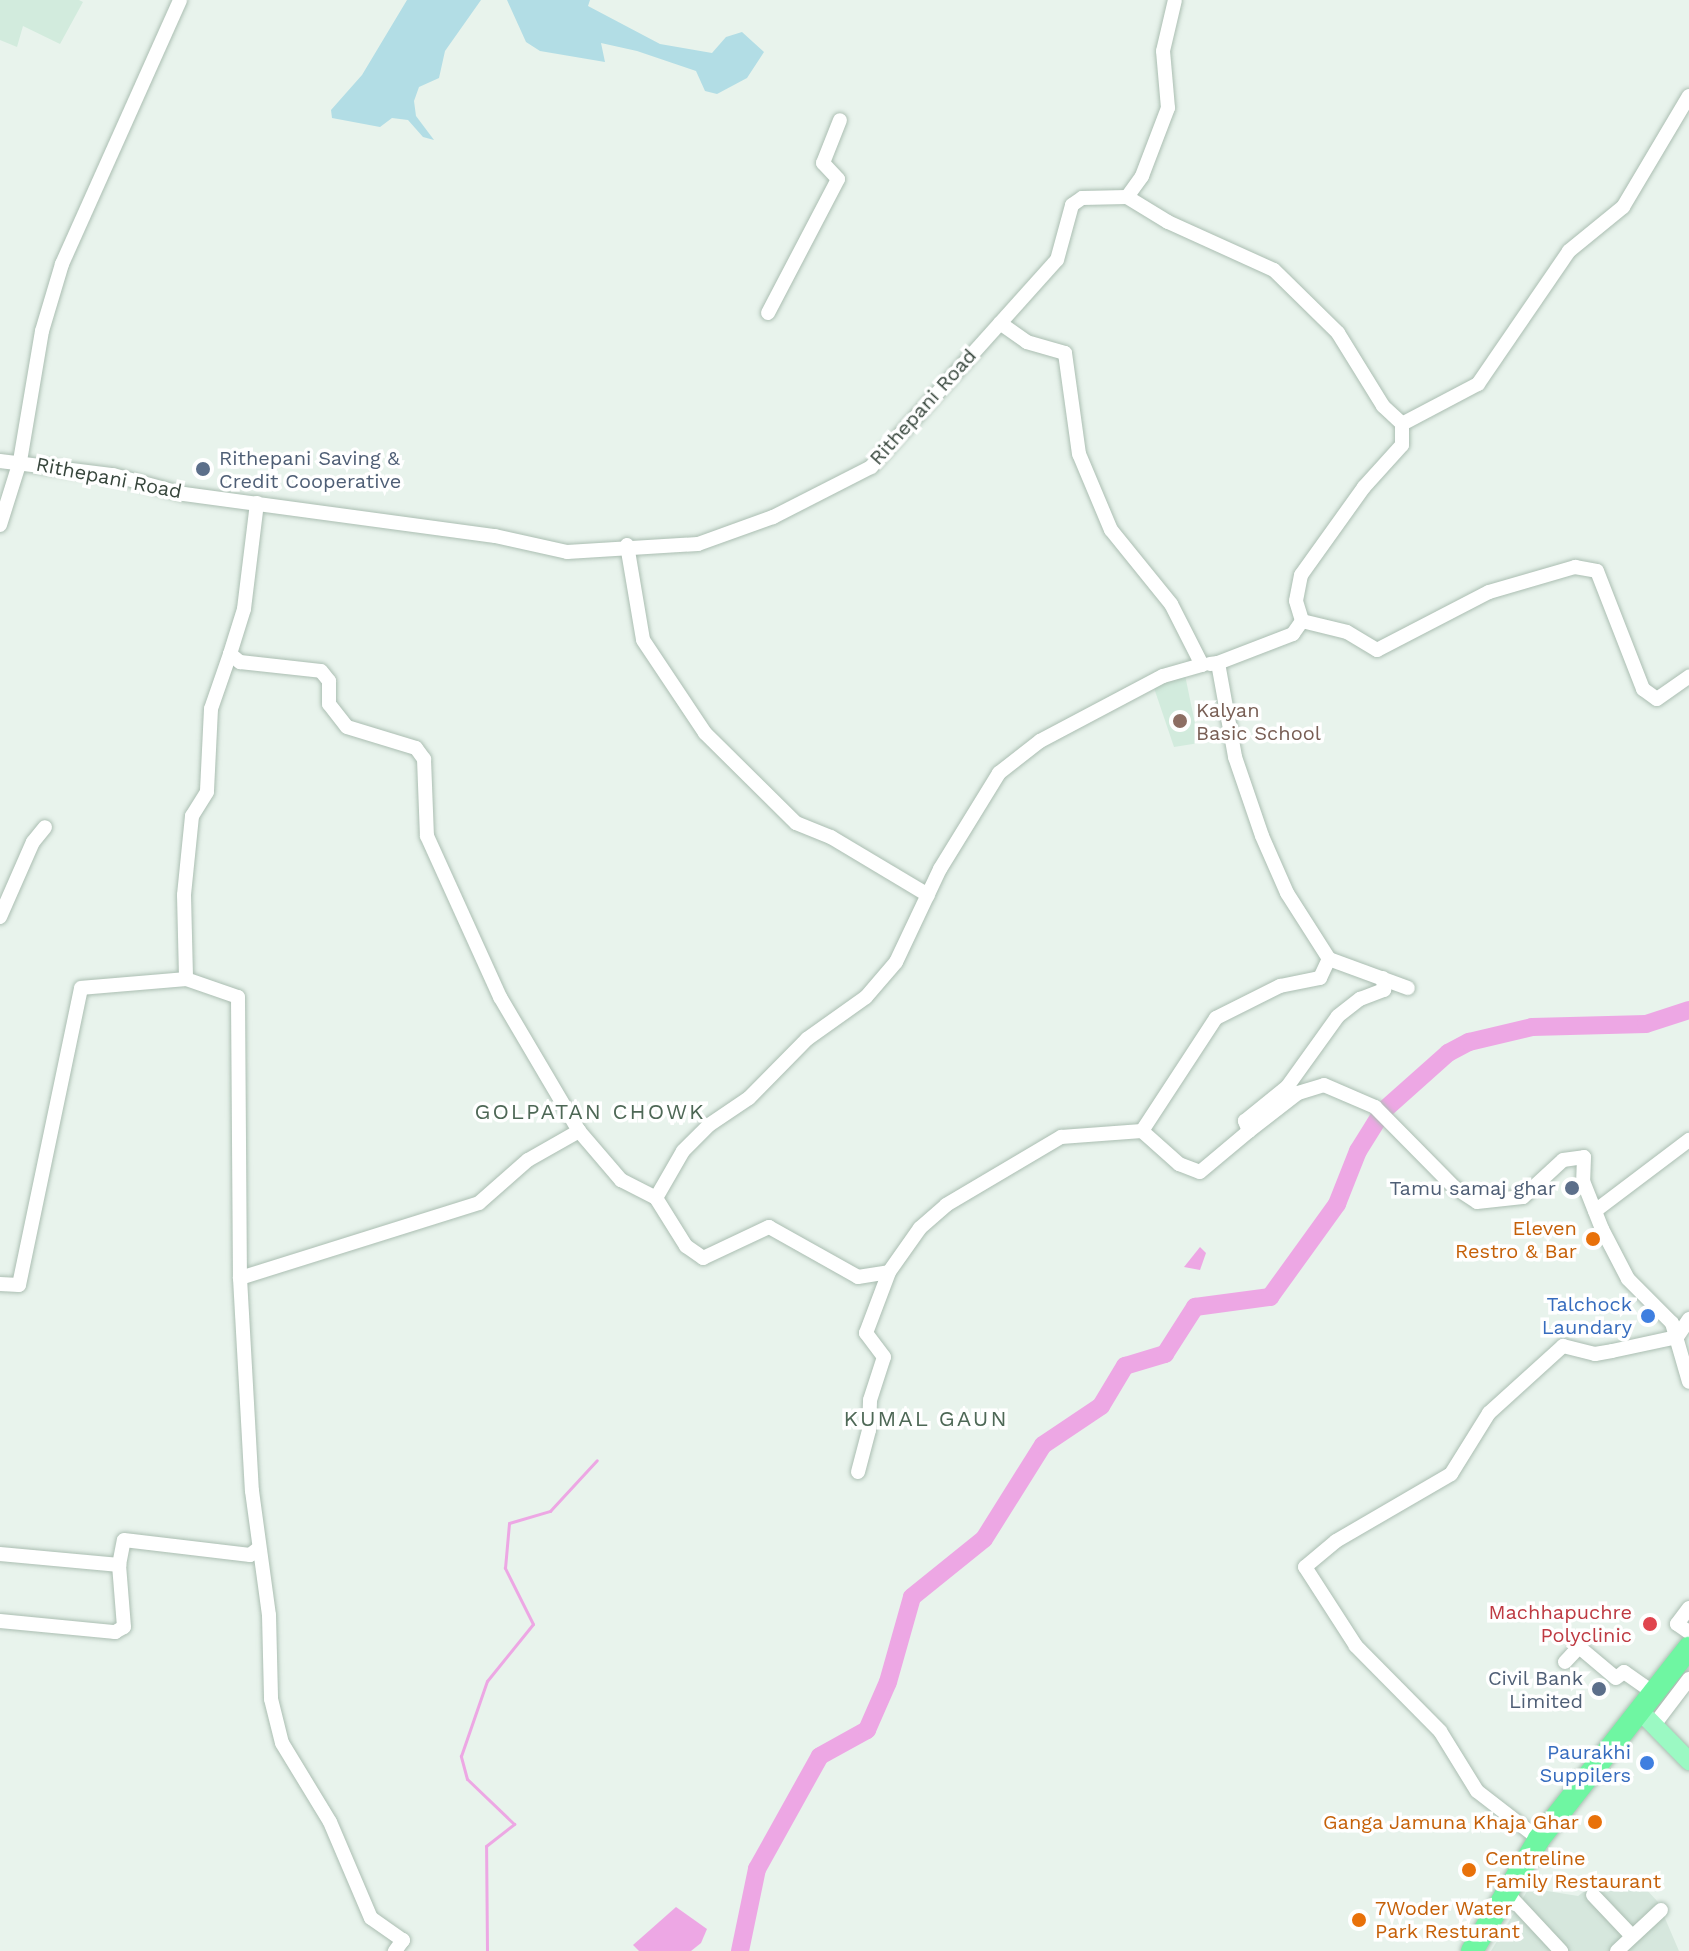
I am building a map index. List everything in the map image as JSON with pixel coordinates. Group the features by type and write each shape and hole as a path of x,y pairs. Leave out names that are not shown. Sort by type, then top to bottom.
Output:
{"highway":[{"path":"1472,1951 1539,1839 1647,1718 1654,1693 1689,1648"}],"main road":[{"path":"1647,1718 1689,1761"}],"street":[{"path":"0,525 20,461 42,331 62,264 87,198 180,0"},
{"path":"1175,0 1163,51 1168,108 1142,176 1127,197 1168,222 1274,270 1338,333 1383,406 1402,424 1402,445 1364,487 1301,575 1296,601 1302,621"},
{"path":"1402,424 1478,384 1569,251 1623,207 1689,96"},
{"path":"768,313 838,179 823,163 840,120"},
{"name":"Rithepani Road","path":"0,461 20,461 257,503 495,536 567,552 627,545 698,544 773,517 871,467 1057,260 1072,205 1082,198 1127,197"},
{"path":"1000,323 1027,342 1065,353 1079,454 1111,530 1171,604 1202,665"},
{"path":"186,979 184,895 192,816 207,792 211,709 244,609 257,503"},
{"path":"627,545 643,640 705,733 796,823 831,837 928,895"},
{"path":"1302,621 1347,632 1377,650 1489,592 1575,567 1597,571 1643,689 1657,699 1689,677"},
{"path":"656,1198 683,1151 709,1125 749,1098 807,1039 866,997 896,962 928,895 999,773 1040,741 1163,676 1218,663 1268,646 1293,634 1302,621"},
{"path":"230,654 240,662 321,671 329,681 329,704 347,727 416,748 424,759 427,836 500,997 579,1131 621,1180 656,1198 686,1246 703,1258 769,1227 858,1277 889,1272"},
{"path":"1218,663 1235,757 1262,836 1287,893 1329,959 1408,988"},
{"path":"0,917 33,842 45,827"},
{"path":"1142,1131 1216,1018 1280,986 1320,978 1329,959"},
{"path":"1249,1131 1245,1121 1287,1087 1338,1016 1360,999 1384,990 1383,978"},
{"path":"0,1284 19,1285 81,988 186,979 238,997 240,1278 259,1548 269,1615 271,1699 282,1743 330,1822 371,1918 403,1940 395,1951"},
{"path":"858,1472 869,1430 870,1400 884,1357 866,1333 889,1272 920,1228 946,1205 991,1183 1032,1151 1061,1137 1142,1131 1179,1164 1200,1172 1298,1093 1324,1085 1375,1107 1395,1123 1415,1150 1477,1202 1523,1197 1563,1160 1584,1157 1583,1181 1595,1211 1628,1279 1672,1323 1689,1382"},
{"path":"240,1278 479,1203 528,1160 579,1131"},
{"path":"1595,1211 1689,1140"},
{"path":"1539,1839 1477,1791 1440,1731 1356,1646 1305,1567 1336,1541 1451,1474 1489,1413 1563,1346 1595,1354 1677,1337 1689,1319"},
{"path":"0,1621 115,1632 124,1627 119,1565 124,1540 250,1555 259,1548"},
{"path":"0,1554 119,1565"},
{"path":"1689,1608 1677,1624 1689,1632"},
{"path":"1565,1662 1579,1647 1616,1678 1624,1672 1654,1693"},
{"path":"1647,1718 1689,1679"},
{"path":"1506,1892 1561,1951"},
{"path":"1593,1895 1631,1935"},
{"path":"1617,1951 1661,1910"}],"shaded area":[{"path":"0,0 83,2 60,44 23,26 17,47 0,40"},
{"path":"407,0 481,0 445,51 439,78 419,87 414,101 416,116 434,140 423,137 408,120 392,118 380,127 332,118 331,110 362,75"},
{"path":"507,0 590,0 588,6 660,44 712,53 726,37 742,32 764,52 747,78 717,94 705,91 696,71 637,51 601,43 605,62 540,51 526,42"},
{"name":"Kalyan Basic School","path":"1185,675 1199,743 1174,747 1153,685"},
{"path":"1200,1247 1206,1253 1200,1270 1184,1267"},
{"path":"1608,1874 1633,1875 1658,1902 1679,1951 1491,1951 1529,1888 1578,1896"},
{"path":"676,1907 707,1929 701,1943 691,1951 639,1951 633,1945"}],"waterway":[{"path":"740,1951 757,1869 820,1756 867,1730 888,1682 912,1597 984,1539 1043,1445 1101,1406 1125,1366 1165,1354 1195,1307 1270,1297 1337,1204 1358,1151 1383,1111 1448,1053 1469,1042 1532,1027 1646,1024 1689,1010"},
{"path":"487,1951 486,1846 514,1824 467,1779 461,1756 487,1681 533,1624 505,1568 509,1523 550,1511 597,1460"}],"place":[{"name":"Rithepani Saving & Credit Cooperative","path":"203,469"},
{"name":"Kalyan Basic School","path":"1180,721"},
{"name":"Tamu samaj ghar","path":"1572,1188"},
{"name":"Eleven Restro & Bar","path":"1593,1239"},
{"name":"Talchock Laundary","path":"1648,1316"},
{"name":"Machhapuchre Polyclinic","path":"1650,1624"},
{"name":"Civil Bank Limited","path":"1599,1689"},
{"name":"Paurakhi Suppilers","path":"1647,1763"},
{"name":"Ganga Jamuna Khaja Ghar","path":"1595,1822"},
{"name":"Centreline Family Restaurant","path":"1469,1870"},
{"name":"7Woder Water Park Resturant","path":"1359,1920"}],"district":[{"name":"GOLPATAN CHOWK","path":"590,1112"},
{"name":"KUMAL GAUN","path":"926,1419"}]}
